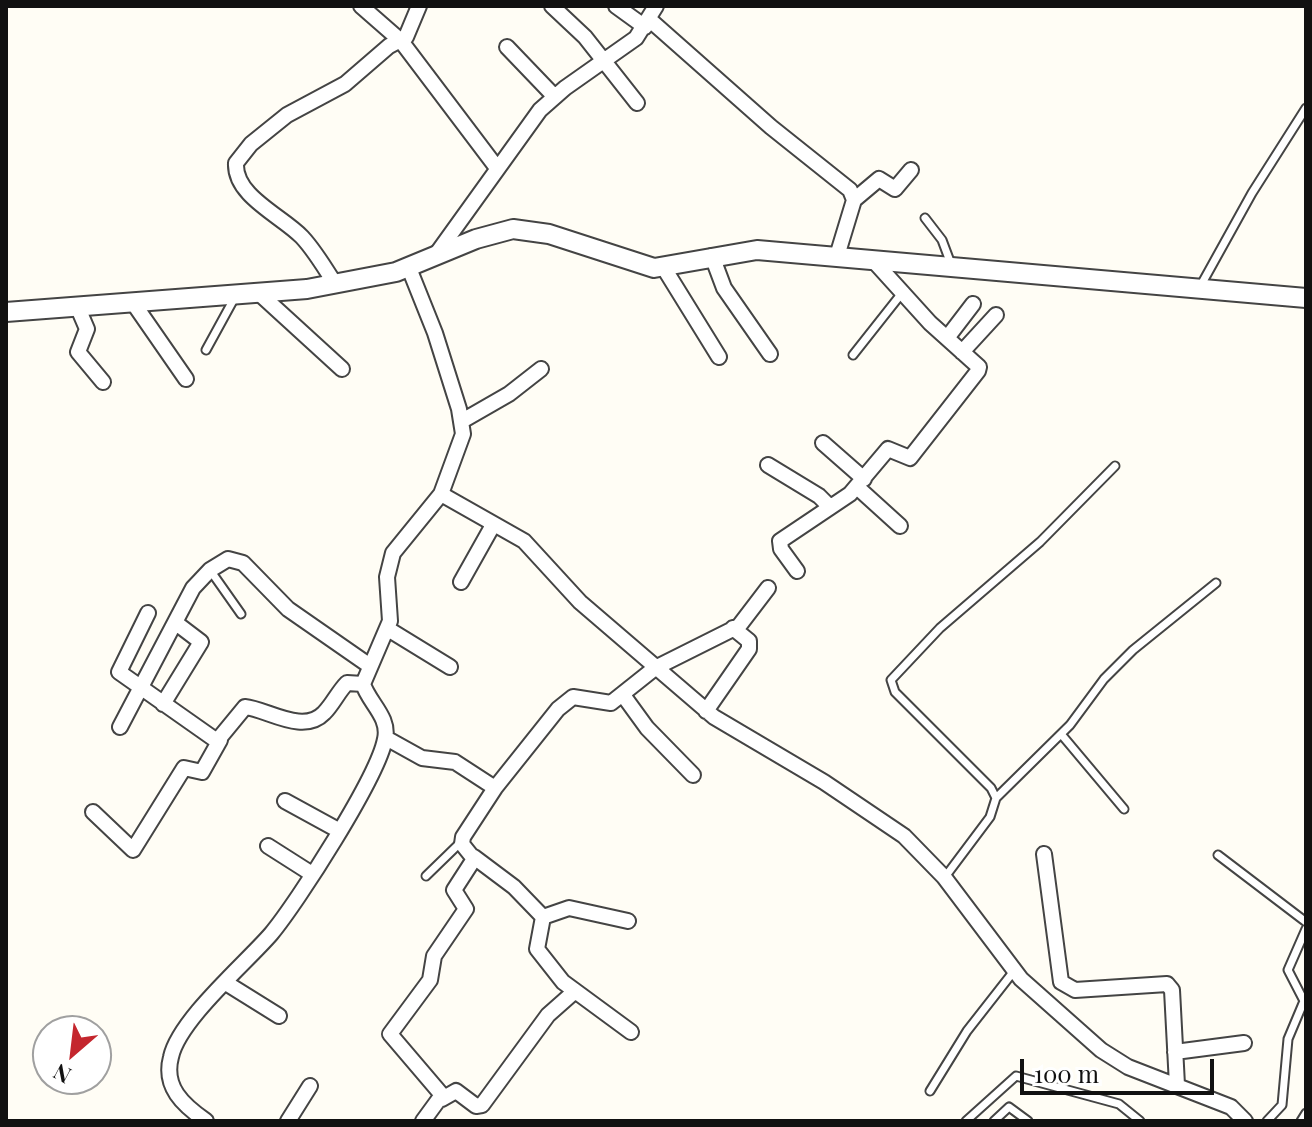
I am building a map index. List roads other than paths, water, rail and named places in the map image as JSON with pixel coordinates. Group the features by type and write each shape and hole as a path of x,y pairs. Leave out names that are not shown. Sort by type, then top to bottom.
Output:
{"street":[{"path":"361,6 401,41 497,168"},
{"path":"335,284 304,239 247,190 238,176 236,163 251,144 287,115 345,84 389,46 401,41 419,6"},
{"path":"552,6 585,37 637,103"},
{"path":"616,6 650,18 771,127 850,190 854,200"},
{"path":"435,256 497,168 554,96 605,63 650,18"},
{"path":"507,47 554,96"},
{"path":"837,256 854,200 879,179 894,190 911,170"},
{"path":"6,312 261,295 335,284 409,268 496,232 529,230 636,265 664,268 712,256 757,250 1306,298"},
{"path":"712,256 724,288 770,354"},
{"path":"797,571 781,549 780,541 860,483 888,449 910,458 979,367 902,293 872,259"},
{"path":"363,684 388,629 387,577 393,553 441,494 461,443 462,421 435,333 409,268"},
{"path":"664,268 719,357"},
{"path":"261,295 342,369"},
{"path":"134,304 186,379"},
{"path":"947,338 973,304"},
{"path":"78,308 87,329 78,352 103,382"},
{"path":"962,352 996,315"},
{"path":"462,421 509,394 541,369"},
{"path":"823,443 900,526"},
{"path":"768,465 819,496 830,507"},
{"path":"441,494 524,541 580,602 706,711 892,826 944,877 1014,971 1115,1060 1231,1107 1245,1121"},
{"path":"461,582 493,525"},
{"path":"120,727 193,588 210,570 228,559 238,560 288,609 370,666"},
{"path":"543,917 514,887 474,857 461,842 495,788 558,709 573,697 608,704 655,668 739,626 768,588"},
{"path":"148,613 119,670 122,676 220,740"},
{"path":"163,704 201,642 176,623"},
{"path":"706,711 749,649 749,641 733,628"},
{"path":"388,629 450,667"},
{"path":"93,812 133,850 184,768 202,772 220,740 245,707 281,719 315,719 324,713 347,683 363,684"},
{"path":"206,1121 188,1109 171,1086 171,1055 180,1036 270,935 312,874 386,738 384,721 363,684"},
{"path":"623,695 647,728 693,775"},
{"path":"386,738 422,758 455,762 495,788"},
{"path":"285,801 338,830"},
{"path":"268,846 312,874"},
{"path":"1044,854 1061,982 1075,990 1167,984 1172,990 1177,1085"},
{"path":"442,1099 441,1093 390,1034 430,980 434,956 466,909 454,888 474,857"},
{"path":"543,917 569,908 628,921"},
{"path":"543,917 538,940 540,956 574,992 631,1032"},
{"path":"226,983 279,1016"},
{"path":"423,1121 442,1099 456,1091 482,1105 548,1015 574,992"},
{"path":"1175,1052 1244,1043"},
{"path":"288,1121 310,1086"}],"lane":[{"path":"1199,289 1252,193 1306,108"},
{"path":"925,218 942,240 952,266"},
{"path":"853,355 902,293"},
{"path":"206,350 235,297"},
{"path":"996,798 991,788 895,692 891,680 940,628 1040,542 1115,466"},
{"path":"210,570 241,614"},
{"path":"944,877 990,817 996,798 1061,734 1133,650 1216,583"},
{"path":"1061,734 1124,809"},
{"path":"426,876 461,842"},
{"path":"1218,855 1306,922"},
{"path":"1267,1121 1282,1105 1288,1039 1304,1001 1288,970 1306,929"},
{"path":"930,1091 960,1041 1014,971"},
{"path":"966,1121 1006,1080 1016,1076 1119,1104 1140,1121"},
{"path":"994,1121 1009,1107 1028,1121"},
{"path":"1301,1121 1306,1113"}]}
